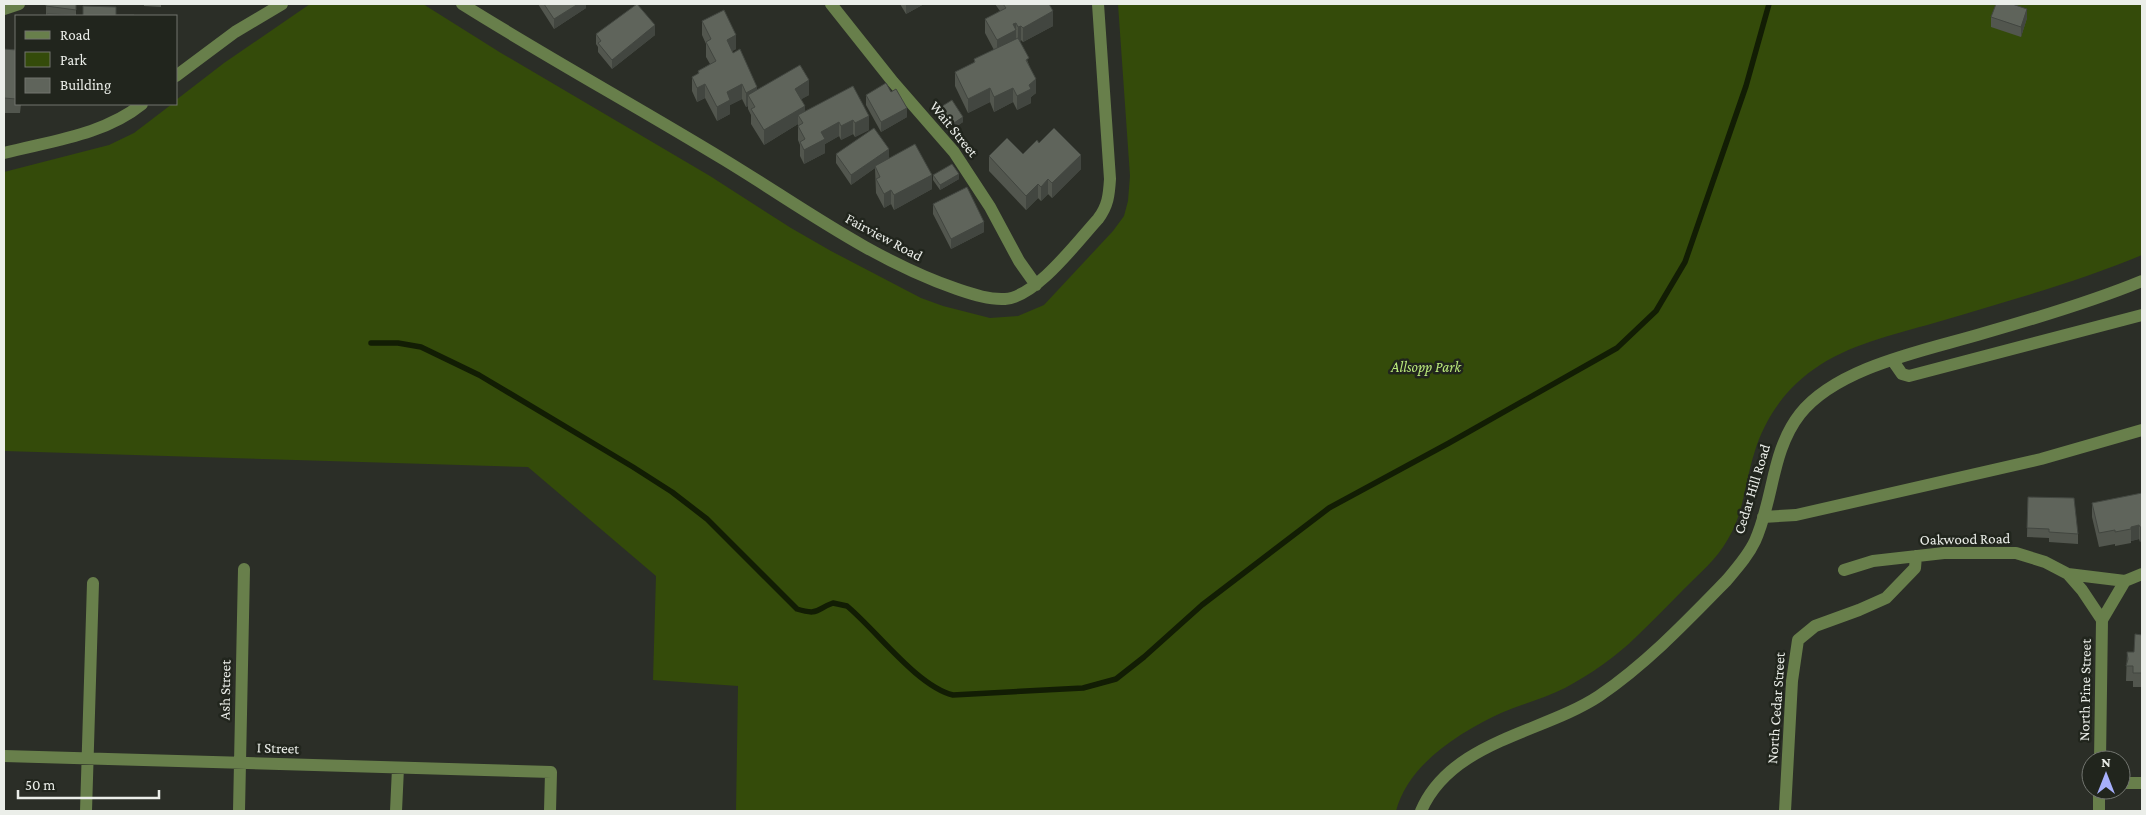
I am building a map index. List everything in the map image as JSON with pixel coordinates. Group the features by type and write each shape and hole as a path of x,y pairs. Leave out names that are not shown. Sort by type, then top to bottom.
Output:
{"street":[{"path":"4,9 19,4"},
{"path":"178,75 235,32 282,4"},
{"name":"Fairview Road","path":"462,4 724,159 804,212 912,271 973,294 994,298 1014,297 1036,285 1106,208 1110,178 1098,4"},
{"name":"Wait Street","path":"831,4 893,82 954,152 990,207 1019,261 1036,285"},
{"path":"4,153 92,130 114,122 140,105"},
{"name":"Cedar Hill Road","path":"1421,811 1439,784 1456,768 1482,750 1513,734 1577,709 1630,674 1652,655 1738,568 1755,540 1776,462 1784,441 1810,403 1834,384 1856,373 2030,319 2142,281"},
{"path":"1893,361 1902,374 1909,376 2142,315"},
{"path":"1762,517 1796,515 2021,464 2142,430"},
{"name":"Oakwood Road","path":"1844,570 1873,561 1944,553 2016,553 2045,562 2068,574 2125,581 2142,574"},
{"name":"North Cedar Street","path":"1785,811 1792,681 1798,640 1815,626 1886,598 1915,568 1916,556"},
{"name":"Ash Street","path":"239,811 244,569"},
{"name":"North Pine Street","path":"2068,574 2082,590 2102,620"},
{"name":"North Pine Street","path":"2100,750 2102,620 2125,581"},
{"path":"86,811 93,583"},
{"name":"I Street","path":"4,756 551,772 550,811"},
{"path":"396,811 398,768"}],"green space":[{"name":"Allsopp Park","path":"310,4 423,4 501,53 710,176 791,228 831,251 921,298 943,306 990,318 1018,316 1044,305 1113,231 1124,216 1128,201 1130,176 1118,4 2142,4 2142,255 2042,291 1863,344 1834,357 1808,373 1779,404 1764,427 1754,454 1738,519 1724,546 1707,566 1649,625 1612,658 1594,671 1557,692 1485,721 1438,751 1412,778 1396,811 736,811 738,686 653,680 656,576 528,467 4,451 4,172 109,145 134,133 171,105 178,105 178,98 224,63"}],"building":[{"path":"46,4 76,4 76,10 46,6"},
{"path":"544,4 578,4 554,19"},
{"path":"637,4 655,25 612,60 598,43 601,41 596,34"},
{"path":"1003,4 1049,4 1053,11 1023,28 1021,26 1018,27 1016,23 1013,24 1016,30 997,40 985,19 1006,8"},
{"path":"1996,4 2012,4 2027,9 2021,27 1991,17"},
{"path":"83,6 116,7 116,15 83,15"},
{"path":"724,10 736,35 727,40 733,53 740,49 757,87 746,93 742,84 727,92 730,100 717,107 705,84 697,88 692,77 699,73 698,71 716,61 706,42 711,39 702,21"},
{"path":"1018,38 1029,58 1026,60 1036,79 1029,85 1031,89 1017,96 1013,88 994,97 990,88 968,99 955,72 975,62 974,59"},
{"path":"4,49 15,50 15,99 4,98"},
{"path":"800,65 809,80 795,89 805,106 764,130 751,109 755,107 748,95"},
{"path":"886,83 891,92 896,89 907,108 881,122 866,95"},
{"path":"853,86 869,116 855,123 853,120 841,126 839,122 821,132 825,139 804,150 800,142 805,139 798,126 803,123 798,115"},
{"path":"952,100 963,117 948,127 936,110"},
{"path":"874,128 889,149 851,175 836,154"},
{"path":"1054,128 1081,155 1052,183 1048,179 1041,187 1038,184 1026,196 989,156 1007,138 1023,154 1037,140 1039,143"},
{"path":"915,144 932,175 894,195 891,190 884,194 876,179 880,177 875,166"},
{"path":"952,164 959,174 940,185 933,175"},
{"path":"967,187 984,222 951,239 933,204"},
{"path":"2142,493 2142,527 2139,525 2131,527 2131,529 2099,533 2092,503"},
{"path":"2028,497 2074,498 2078,534 2049,532 2049,529 2027,528"},
{"path":"2135,634 2142,635 2142,673 2133,673 2133,666 2126,666 2127,652 2134,652"}],"waterway":[{"path":"371,343 398,343 421,347 479,375 633,467 672,492 707,519 797,609 814,612 833,603 847,606 925,681 939,690 953,695 1083,688 1116,679 1144,657 1202,605 1329,508 1617,348 1656,311 1685,262 1746,86 1769,4"}]}
